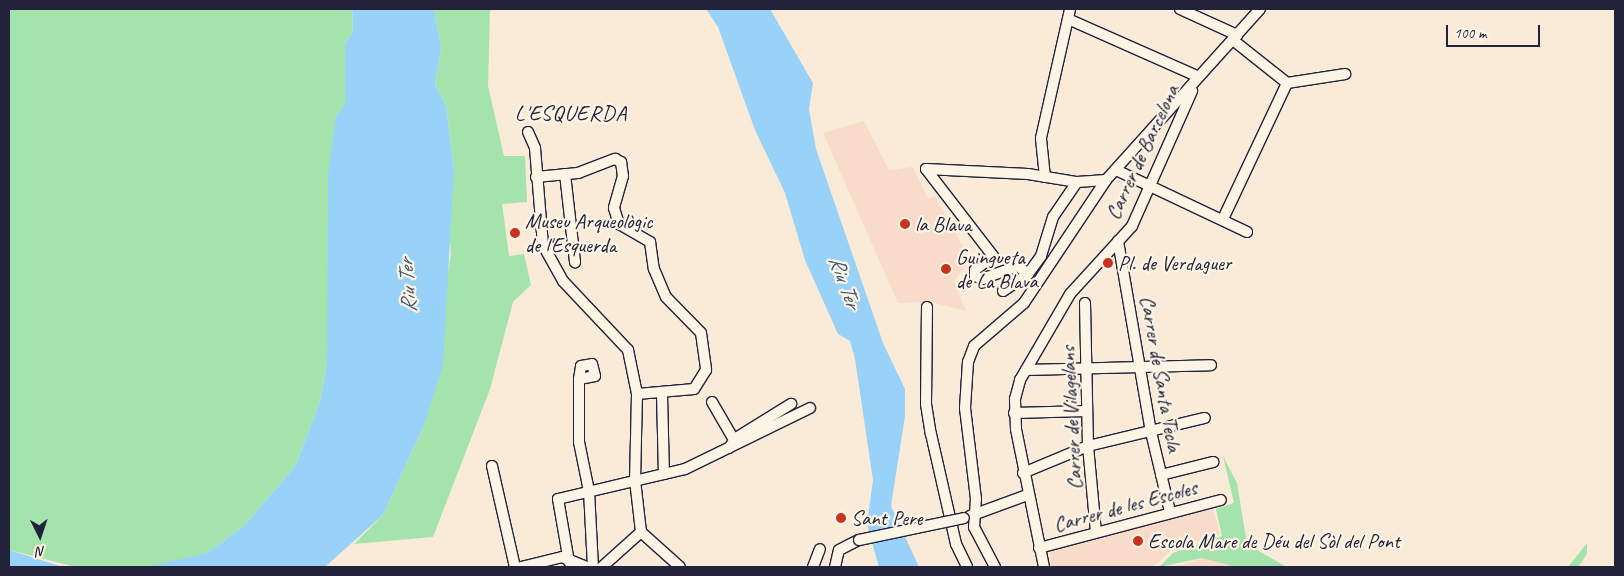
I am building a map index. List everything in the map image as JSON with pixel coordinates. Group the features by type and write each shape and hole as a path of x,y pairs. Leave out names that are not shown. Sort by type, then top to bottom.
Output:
{"street":[{"path":"1180,9 1235,37 1286,83"},
{"path":"969,517 976,499 965,408 971,354 1024,303 1106,180 1260,9"},
{"path":"1045,177 1041,138 1069,14 1199,76"},
{"path":"1286,83 1345,74"},
{"name":"Carrer de Barcelona","path":"1044,567 1027,495 1014,413 1026,370 1070,294 1132,226 1147,187 1199,76"},
{"path":"1223,219 1286,83"},
{"path":"528,132 535,148 543,244 563,281 628,350 637,394 635,480 641,532 680,567"},
{"path":"536,177 565,174 615,159 621,162 623,176 616,217 625,230 650,242 654,269 666,298 701,333 706,370 694,389 662,394 637,394"},
{"path":"1028,274 1018,266 1005,267 982,279 975,276 974,270 993,256 926,169 1045,177 1077,182 1106,180"},
{"path":"1116,170 1147,187 1223,219 1247,232"},
{"path":"565,174 575,262"},
{"path":"1003,291 1028,274 1041,256 1053,217 1077,182"},
{"name":"Carrer de Santa Tecla","path":"1118,241 1142,367 1150,432 1170,512"},
{"name":"Carrer de Vilagelans","path":"1085,303 1088,446 1096,532"},
{"path":"927,307 926,386 931,434 956,544 967,567"},
{"path":"1026,370 1211,365"},
{"path":"579,379 579,442 589,492 592,567"},
{"path":"662,394 664,474"},
{"path":"712,402 732,444"},
{"path":"732,444 791,404"},
{"path":"569,562 558,499 664,474 810,408"},
{"path":"1014,413 1087,411"},
{"path":"1023,472 1088,446 1205,418"},
{"path":"1161,475 1213,462"},
{"path":"492,466 515,567"},
{"path":"835,567 839,550 860,540 969,517 1027,495"},
{"name":"Carrer de les Escoles","path":"1039,548 1221,500"},
{"path":"969,517 995,567"},
{"path":"602,567 641,532"},
{"path":"813,567 820,549"},
{"path":"521,567 562,558 587,567"}],"shaded area":[{"path":"864,121 889,170 913,167 928,199 935,196 970,260 954,281 966,311 930,302 898,303 823,133"},
{"name":"Escola Mare de Déu del Sòl del Pont","path":"1213,508 1220,534 1174,548 1153,567 1051,567 1050,547"},
{"path":"1202,558 1212,559 1237,567 1175,567"}],"green space":[{"path":"9,9 352,9 353,32 345,44 345,104 336,116 327,361 321,398 296,465 244,526 207,553 161,566 76,567 9,550"},
{"path":"434,9 490,9 488,86 504,156 525,156 527,202 502,204 509,256 524,254 531,285 513,302 490,389 433,537 354,544 383,515 425,423 451,253 448,218 454,170 446,106 435,84 441,48"},
{"path":"1223,456 1237,483 1246,538 1255,549 1287,567 1237,567 1202,558 1159,567 1173,553 1222,536 1216,509 1234,503"},
{"path":"1587,543 1587,554 1578,567 1568,567"}],"water":[{"name":"Riu Ter","path":"352,9 434,9 441,48 435,84 446,106 454,170 443,365 425,423 383,515 325,567 146,567 207,553 244,526 296,465 321,398 327,361 328,176 336,116 345,104 345,44 353,32"},
{"name":"Riu Ter","path":"706,9 770,9 813,83 809,109 816,149 883,343 905,389 905,416 891,506 919,567 879,567 867,524 873,480 855,359 850,341 838,334 805,260 785,193 755,130 718,27"},
{"path":"9,550 63,567 9,567"}],"place":[{"name":"la Blava","path":"905,224"},
{"name":"Museu Arqueològic de l'Esquerda","path":"515,233"},
{"name":"Pl. de Verdaguer","path":"1108,263"},
{"name":"Guingueta de La Blava","path":"946,269"},
{"name":"Sant Pere","path":"841,518"},
{"name":"Escola Mare de Déu del Sòl del Pont","path":"1138,541"}],"district":[{"name":"L'ESQUERDA","path":"571,114"}]}
